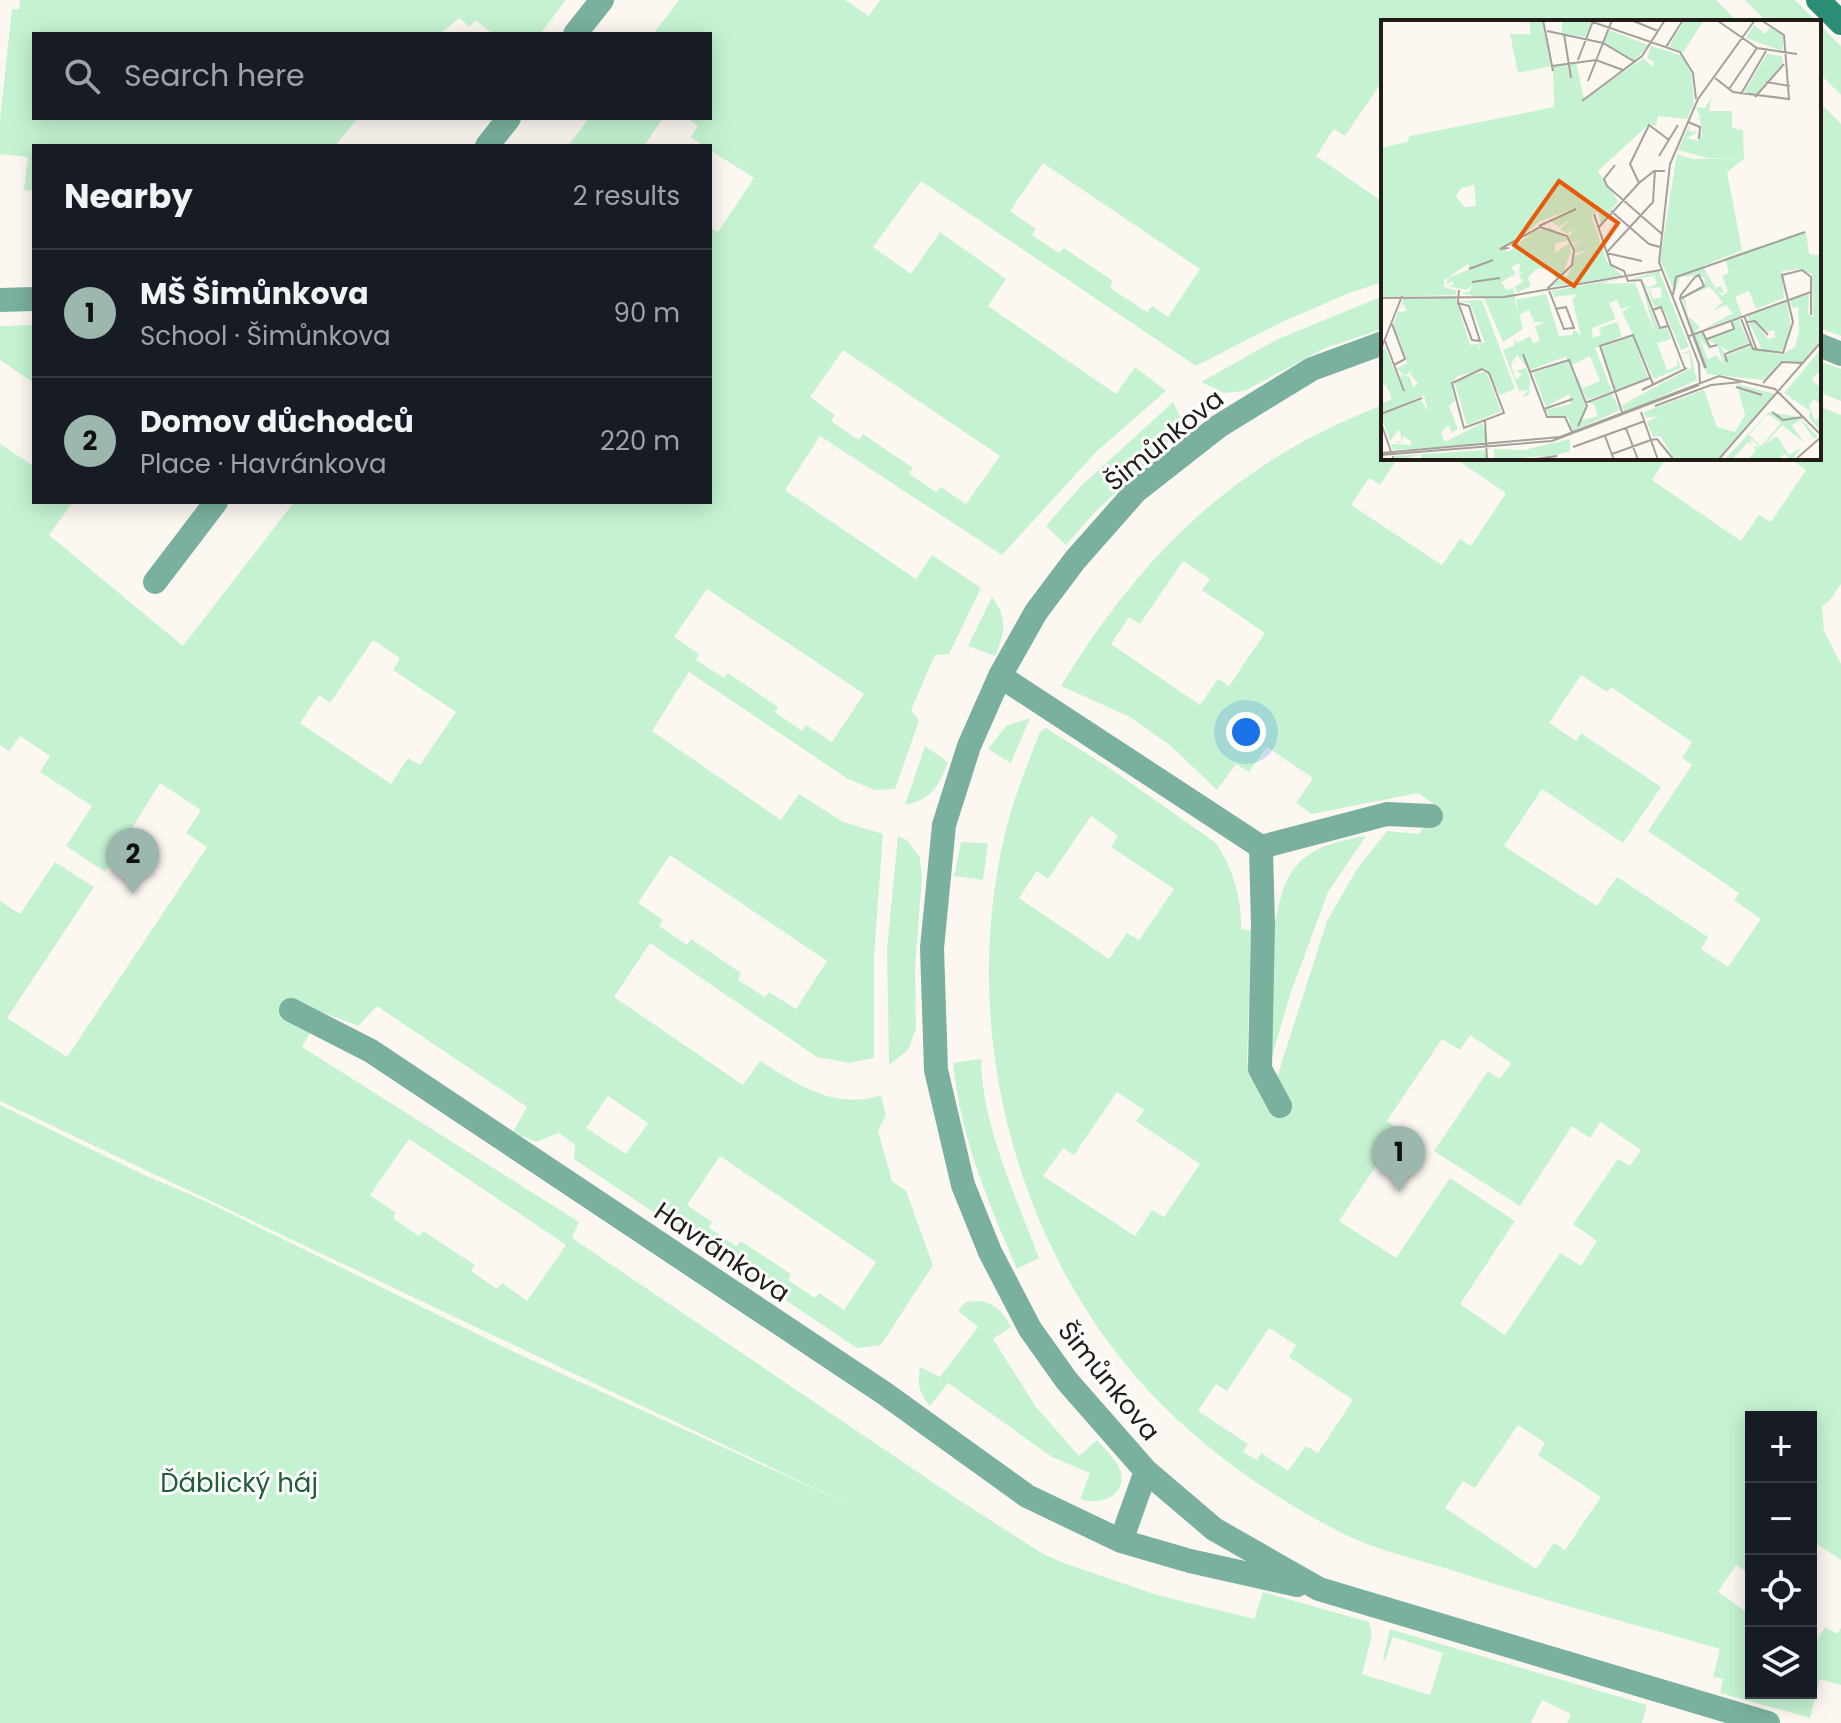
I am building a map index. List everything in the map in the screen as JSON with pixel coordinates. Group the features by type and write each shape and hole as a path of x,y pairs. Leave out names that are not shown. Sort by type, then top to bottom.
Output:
{"street":[{"path":"577,32 602,0"},
{"path":"1818,0 1841,23"},
{"path":"489,144 507,120"},
{"path":"0,300 32,299"},
{"name":"Šimůnkova","path":"1381,344 1312,369 1219,426 1136,491 1075,560 1036,612 1000,676 969,746 944,825 932,948 936,1070 963,1185 990,1252 1030,1329 1067,1381 1146,1471 1214,1529 1319,1589 1768,1723"},
{"path":"1821,346 1841,354"},
{"path":"155,582 214,504"},
{"path":"1000,676 1261,847 1387,814 1431,816"},
{"path":"1261,847 1260,1069 1280,1106"},
{"name":"Havránkova","path":"291,1010 371,1051 884,1393 1027,1496 1121,1541 1190,1561 1319,1589"},
{"path":"1121,1541 1146,1471"}],"green space":[{"path":"20,0 566,0 542,32 490,32 475,20 470,27 459,18 442,32 32,32 32,120 356,120 337,144 32,144 32,191 24,190 28,157 0,154 0,120 12,9 19,9"},
{"name":"Ďáblický háj","path":"679,0 845,0 869,16 880,0 1716,0 1736,20 1381,20 1381,83 1345,136 1334,129 1316,156 1381,201 1381,283 1282,322 1196,366 921,181 873,247 911,274 940,232 1006,279 988,306 1116,394 1135,367 1166,391 1097,451 1002,555 820,436 785,490 916,579 932,555 981,588 949,654 935,655 911,710 919,721 895,789 875,790 848,779 689,672 652,731 781,820 799,794 843,822 883,834 874,956 874,1058 850,1063 817,1057 650,943 614,997 743,1085 760,1061 818,1093 849,1100 881,1095 886,1115 878,1131 892,1181 906,1191 933,1265 881,1345 857,1348 574,1159 575,1145 559,1133 536,1142 513,1132 527,1107 377,1006 358,1026 322,1012 302,1047 579,1222 572,1238 1040,1552 1157,1595 1254,1619 1263,1592 1369,1622 1372,1635 1362,1674 1430,1695 1443,1653 1393,1637 1385,1660 1390,1629 1647,1705 1642,1723 1567,1723 1571,1714 1542,1700 1531,1723 0,1723 0,1105 512,1351 859,1509 0,1101 0,901 20,914 55,862 94,887 7,1018 67,1057 207,847 186,833 201,810 160,783 105,872 66,846 92,806 40,772 50,756 20,736 9,751 0,745 0,444 32,465 32,504 72,504 49,535 183,646 292,504 712,504 712,228 718,232 754,178 712,151 712,144 701,144 691,137 698,126 690,120 712,120 712,32 655,32","holes":["1043,163 1200,269 1168,317 1152,306 1147,312 1110,288 1113,281 1064,248 1059,253 1032,235 1036,229 1010,211","843,350 1000,456 966,504 941,487 936,492 909,474 913,468 863,434 859,440 831,421 835,415 810,397","707,589 864,694 832,742 806,725 802,731 775,712 778,707 728,673 724,678 696,660 699,654 674,637","373,640 400,658 393,670 456,712 420,765 408,758 391,784 300,723 319,695 330,703","670,855 827,961 796,1009 769,992 765,997 738,980 741,973 691,939 687,945 659,926 663,920 638,903","608,1096 648,1123 626,1154 586,1128","409,1139 566,1245 527,1301 502,1283 497,1289 471,1271 475,1265 423,1231 419,1236 393,1218 396,1213 370,1195","720,1156 876,1262 844,1310 819,1293 815,1298 788,1280 791,1274 741,1241 736,1246 709,1228 712,1222 687,1205"]},
{"path":"1745,0 1795,0 1815,20 1765,20"},
{"path":"1821,26 1841,46 1841,95 1821,75"},
{"path":"1821,104 1841,124 1841,336 1821,329"},
{"path":"588,120 662,120 645,144 570,144"},
{"path":"1381,297 1381,328 1376,331 1325,348 1244,391 1224,393 1201,382 1278,339"},
{"path":"32,325 32,382 0,360 0,326"},
{"path":"1821,362 1841,369 1841,401 1821,393"},
{"path":"1173,402 1180,417 1172,439 1097,510 1066,545 1046,526 1081,486"},
{"path":"1381,406 1381,460 1397,460 1380,485 1369,478 1351,505 1442,565 1460,539 1471,546 1506,493 1457,460 1665,460 1652,480 1741,541 1759,515 1771,522 1806,470 1792,460 1821,460 1821,407 1841,415 1841,584 1822,606 1824,631 1841,664 1841,1560 1817,1544 1817,1411 1745,1411 1745,1571 1736,1565 1718,1592 1745,1611 1745,1699 1815,1699 1810,1718 1720,1693 1723,1679 1713,1677 1720,1649 1379,1548 1340,1532 1293,1506 1226,1460 1184,1426 1113,1349 1071,1284 1037,1214 1012,1141 996,1065 989,987 992,910 1005,834 1040,732 1046,728 1108,767 1216,843 1235,884 1241,929 1251,931 1247,1062 1249,1075 1270,1110 1277,1077 1327,921 1357,869 1387,831 1419,834 1437,806 1418,793 1312,814 1296,803 1313,778 1267,747 1249,772 1236,764 1217,790 1171,746 1130,717 1061,686 1092,638 1159,554 1237,484 1282,454","holes":["1183,561 1210,579 1202,590 1265,633 1229,686 1218,679 1200,705 1111,644 1129,617 1140,624","1581,675 1607,692 1611,687 1692,742 1682,758 1692,765 1648,831 1739,893 1734,900 1761,919 1728,967 1701,949 1708,937 1617,877 1597,906 1504,846 1542,789 1623,843 1661,787 1581,733 1576,741 1549,723","1091,816 1118,836 1111,847 1174,889 1139,940 1127,933 1109,959 1019,898 1037,871 1048,879","1470,1035 1511,1063 1500,1079 1488,1071 1434,1151 1520,1206 1572,1126 1590,1138 1600,1122 1641,1150 1630,1166 1618,1159 1573,1224 1597,1241 1581,1266 1560,1253 1505,1335 1460,1304 1515,1221 1450,1178 1396,1258 1339,1221 1400,1130 1387,1121 1442,1039 1460,1050","1117,1092 1144,1110 1136,1121 1200,1164 1164,1217 1152,1210 1135,1236 1043,1176 1063,1148 1074,1155","1269,1328 1296,1345 1289,1357 1353,1400 1318,1453 1306,1446 1288,1471 1261,1453 1257,1460 1243,1452 1248,1444 1198,1411 1216,1384 1227,1391","1518,1425 1545,1443 1538,1455 1601,1497 1565,1550 1554,1543 1536,1569 1445,1508 1463,1481 1475,1488"]},
{"path":"992,597 1003,619 1001,640 995,656 968,646"},
{"path":"1030,718 1011,763 988,749 1006,726"},
{"path":"925,746 948,762 928,796 905,805"},
{"path":"898,836 908,841 920,858 922,877 915,968 916,1029 908,1050 889,1065 887,949"},
{"path":"1366,836 1328,892 1290,995 1270,1064 1271,958 1279,904 1287,881 1298,864 1313,852"},
{"path":"961,842 988,843 983,880 954,876"},
{"path":"981,1059 987,1109 994,1135 1039,1258 1017,1269 977,1168 957,1091 953,1063"},
{"path":"979,1301 998,1309 1011,1327 993,1339 1036,1407 1079,1456 1097,1440 1117,1464 1121,1481 1110,1498 1095,1501 1080,1499 1090,1473 1052,1457 948,1383 930,1406 926,1401 920,1388 920,1367 940,1377 978,1327 958,1311 966,1302"},
{"path":"1825,1627 1837,1634 1841,1628 1841,1685 1820,1679 1817,1691 1817,1640"}],"place":[{"name":"Domov důchodců","path":"133,894"},
{"name":"MŠ Šimůnkova","path":"1399,1192"}]}
